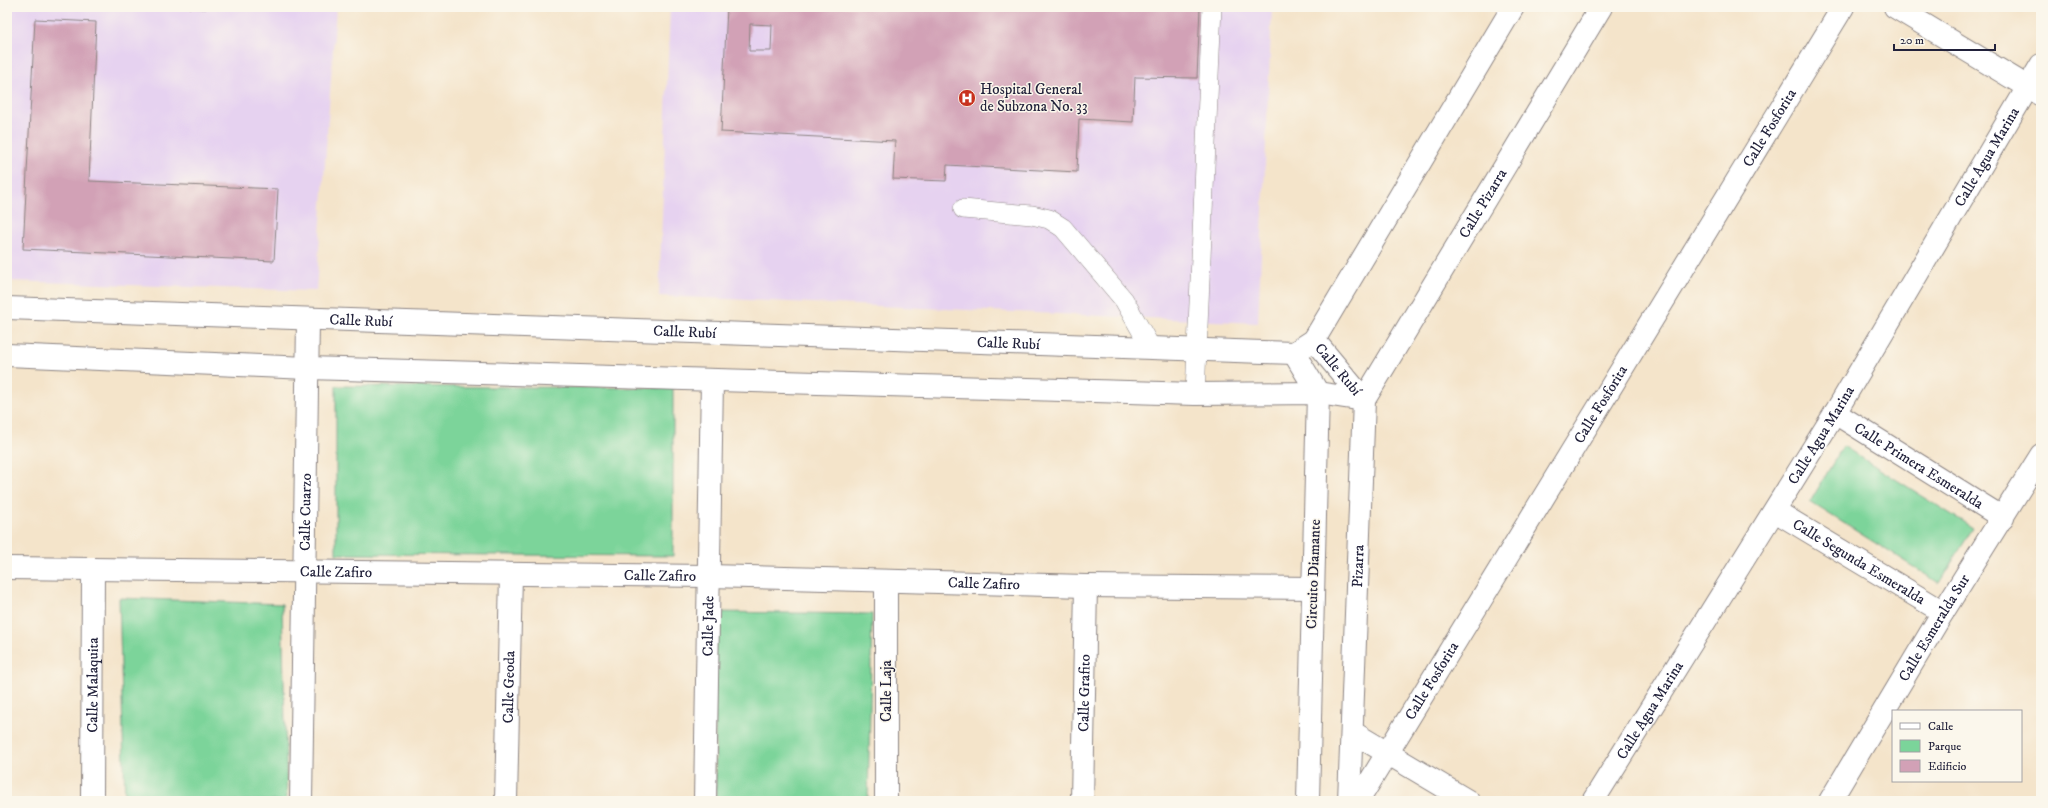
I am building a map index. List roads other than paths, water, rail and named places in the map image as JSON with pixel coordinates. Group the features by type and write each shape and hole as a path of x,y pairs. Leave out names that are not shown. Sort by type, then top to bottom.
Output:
{"street":[{"path":"1314,340 1513,7"},
{"name":"Calle Pizarra","path":"1364,400 1601,7"},
{"name":"Calle Fosforita","path":"1358,801 1843,7"},
{"path":"1895,7 2034,91"},
{"name":"Calle Agua Marina","path":"1593,801 1775,511 2034,91 2041,65"},
{"name":"Calle Rubí","path":"7,308 308,320 1294,354 1314,340 1364,400"},
{"name":"Calle Cuarzo","path":"301,801 308,320"},
{"path":"1294,354 1318,393"},
{"name":"Calle Rubí","path":"7,355 308,368 1195,394 1318,393 1364,400"},
{"name":"Calle Jade","path":"705,801 712,380"},
{"name":"Circuito Diamante","path":"1308,801 1312,588 1318,393"},
{"name":"Pizarra","path":"1349,801 1364,400"},
{"name":"Calle Primera Esmeralda","path":"1835,413 2003,518"},
{"name":"Calle Esmeralda Sur","path":"1830,801 1943,612 2041,455"},
{"name":"Calle Segunda Esmeralda","path":"1775,511 1943,612"},
{"name":"Calle Zafiro","path":"7,568 709,576 1086,586 1312,588"},
{"name":"Calle Malaquita","path":"92,801 93,569"},
{"name":"Calle Geoda","path":"506,801 511,574"},
{"name":"Calle Laja","path":"886,581 886,801"},
{"name":"Calle Grafito","path":"1082,801 1086,586"},
{"path":"1352,732 1468,801"}],"lane":[{"path":"1195,394 1212,7"},
{"path":"962,209 1032,215 1049,219 1064,228 1124,300 1151,348"}],"place":[{"name":"Hospital General de Subzona No. 33","path":"967,98"}]}
